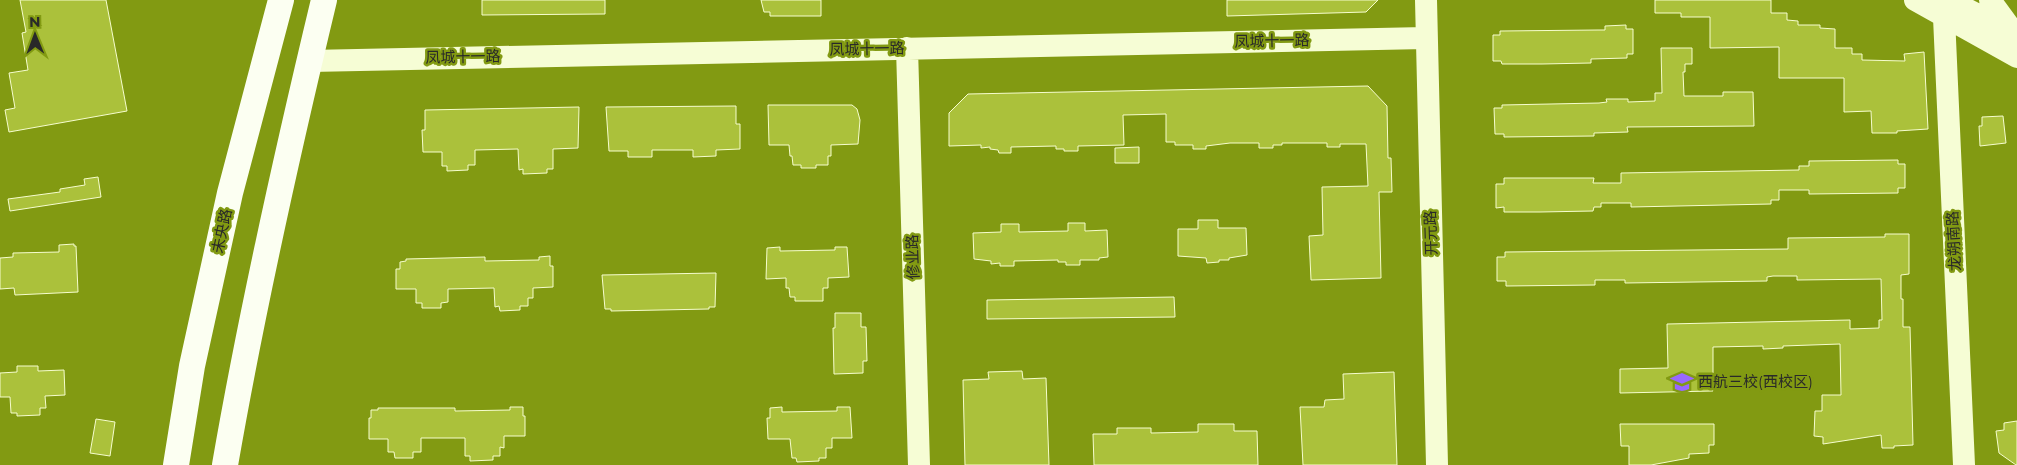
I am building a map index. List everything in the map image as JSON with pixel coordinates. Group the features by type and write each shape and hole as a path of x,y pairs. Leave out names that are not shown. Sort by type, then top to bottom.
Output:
{"main road":[{"name":"未央路","path":"176,465 192,366 230,193 281,0"},
{"path":"225,465 241,373 274,214 324,0"}],"street":[{"name":"开元路","path":"1426,0 1425,38 1438,465"},
{"path":"1915,0 1943,4 2015,34"},
{"path":"1990,0 2015,34"},
{"path":"1943,4 2017,57"},
{"name":"龙朔南路","path":"1943,4 1964,465"},
{"name":"凤城十一路","path":"310,60 1425,38"},
{"name":"修业路","path":"907,48 919,465"}],"building":[{"path":"20,0 106,0 127,111 9,132 5,110 15,108 9,73 28,70 22,33 26,32"},
{"path":"482,0 605,0 605,14 482,15"},
{"path":"761,0 821,0 821,16 770,16 770,12 764,12"},
{"path":"1227,0 1378,0 1366,12 1227,16"},
{"path":"1655,0 1771,0 1771,13 1787,13 1787,20 1798,21 1798,25 1820,25 1820,28 1835,29 1835,48 1852,48 1852,54 1862,54 1862,60 1905,61 1904,54 1924,52 1928,129 1897,131 1897,133 1872,133 1871,111 1844,112 1844,78 1779,78 1779,47 1710,48 1710,17 1681,17 1681,13 1655,13"},
{"path":"1626,25 1626,29 1633,29 1633,54 1627,54 1627,58 1591,59 1591,63 1502,64 1501,61 1493,61 1493,35 1500,35 1500,31 1605,30 1605,26"},
{"path":"1661,48 1692,48 1692,64 1685,64 1685,72 1683,72 1684,96 1723,96 1723,92 1753,92 1754,126 1627,127 1628,132 1594,133 1594,136 1504,137 1504,134 1495,134 1494,108 1502,108 1502,105 1599,103 1607,102 1606,99 1628,99 1628,102 1655,101 1655,93 1662,93"},
{"path":"1368,86 1387,106 1388,158 1391,158 1392,192 1379,192 1381,278 1311,280 1309,236 1323,235 1322,187 1368,186 1366,144 1340,144 1340,147 1327,147 1327,143 1282,143 1282,145 1273,145 1273,148 1259,148 1259,143 1230,143 1206,146 1206,149 1193,149 1193,145 1175,145 1175,142 1166,142 1166,114 1123,115 1124,145 1078,146 1078,151 1064,151 1064,149 1056,149 1056,146 1011,147 1011,153 999,153 998,150 990,149 990,147 981,148 981,145 949,146 949,113 968,94"},
{"path":"768,105 852,105 857,109 860,120 858,144 831,145 831,156 828,156 828,165 816,165 816,168 801,168 801,165 793,165 789,145 769,145"},
{"path":"736,106 736,124 740,124 740,149 716,150 716,156 693,157 693,150 652,150 652,157 628,157 628,151 609,151 606,107"},
{"path":"579,107 578,148 553,149 553,169 547,169 547,173 523,174 523,169 519,170 518,149 475,150 475,165 468,165 468,170 447,171 447,166 442,166 442,152 423,152 422,130 425,130 425,110"},
{"path":"2003,116 2006,143 1980,146 1979,126 1982,126 1982,117"},
{"path":"1139,147 1139,163 1115,163 1115,148"},
{"path":"1898,160 1898,164 1905,164 1905,188 1898,188 1898,193 1809,194 1809,190 1779,190 1779,200 1771,200 1771,204 1631,207 1631,203 1601,203 1601,207 1594,207 1593,211 1540,212 1504,212 1504,207 1496,208 1496,184 1504,184 1504,178 1594,178 1593,183 1621,183 1621,173 1799,170 1799,166 1809,166 1809,161"},
{"path":"98,177 101,197 10,211 8,199 60,192 60,189 85,185 84,179"},
{"path":"1198,220 1218,220 1218,228 1246,228 1247,255 1207,263 1206,258 1178,256 1178,229 1198,229"},
{"path":"1068,223 1085,223 1085,231 1107,230 1108,257 1099,258 1099,260 1080,260 1080,265 1066,265 1066,262 1058,262 1058,260 1014,261 1014,266 1000,266 1000,263 991,264 991,261 974,259 973,233 1001,232 1001,224 1019,224 1019,232 1068,231"},
{"path":"1885,234 1909,234 1909,274 1901,275 1901,299 1903,299 1903,327 1910,327 1913,445 1894,446 1894,448 1882,448 1881,435 1823,444 1823,437 1814,436 1815,411 1822,411 1822,395 1841,395 1840,344 1783,346 1783,348 1763,349 1763,346 1713,347 1713,391 1620,393 1620,369 1668,368 1667,324 1850,320 1850,329 1879,328 1879,320 1882,320 1881,279 1797,280 1797,276 1773,276 1767,277 1767,281 1625,283 1625,280 1595,280 1595,285 1506,286 1506,281 1497,281 1497,257 1505,257 1505,252 1788,249 1788,238 1885,237"},
{"path":"74,244 76,246 78,292 15,295 14,288 0,289 0,258 13,257 13,253 59,252 59,245"},
{"path":"780,247 780,251 835,250 835,247 847,247 849,277 828,278 828,288 823,288 823,301 795,301 795,297 790,297 789,288 786,288 786,278 766,279 767,248"},
{"path":"550,256 550,266 553,266 553,287 533,288 533,298 528,298 528,306 520,306 520,310 500,311 499,306 495,307 494,288 448,289 448,302 441,303 441,308 422,308 422,303 416,303 416,289 396,289 396,269 400,269 400,262 406,261 406,259 485,257 485,261 539,260 539,257"},
{"path":"716,273 715,307 709,307 709,309 611,311 611,309 605,309 602,275"},
{"path":"1174,297 1175,317 987,319 987,300"},
{"path":"835,313 861,313 861,327 866,327 867,361 863,361 863,373 834,374 833,328 835,328"},
{"path":"17,366 38,366 38,371 64,370 65,395 45,396 46,408 40,408 40,415 17,416 17,413 11,413 10,397 0,397 0,373 17,372"},
{"path":"1022,371 1023,379 1046,378 1049,465 965,465 963,380 989,379 988,372"},
{"path":"1394,372 1397,465 1303,465 1300,407 1324,407 1325,400 1344,399 1343,374"},
{"path":"510,407 523,407 525,436 504,436 504,448 500,447 500,456 493,456 493,460 470,461 470,456 465,456 465,438 421,438 421,452 413,452 413,458 395,458 394,452 388,452 388,439 369,439 371,410 378,410 378,408 455,408 455,411 510,410"},
{"path":"782,407 782,412 837,411 837,407 850,407 852,438 832,438 832,448 826,448 826,458 819,458 819,461 797,462 796,458 792,458 790,439 768,439 767,418 770,418 770,408"},
{"path":"96,419 115,422 110,456 90,453"},
{"path":"2017,421 2016,465 1999,453 1996,431 2004,430 2004,423"},
{"path":"1198,424 1234,424 1234,431 1257,431 1258,465 1094,465 1093,434 1117,434 1117,428 1151,428 1151,433 1198,432"},
{"path":"1620,424 1714,424 1714,445 1709,445 1709,453 1689,454 1689,458 1651,465 1629,465 1629,446 1621,446"}],"place":[{"name":"西航三校(西校区)","path":"1682,382"}]}
